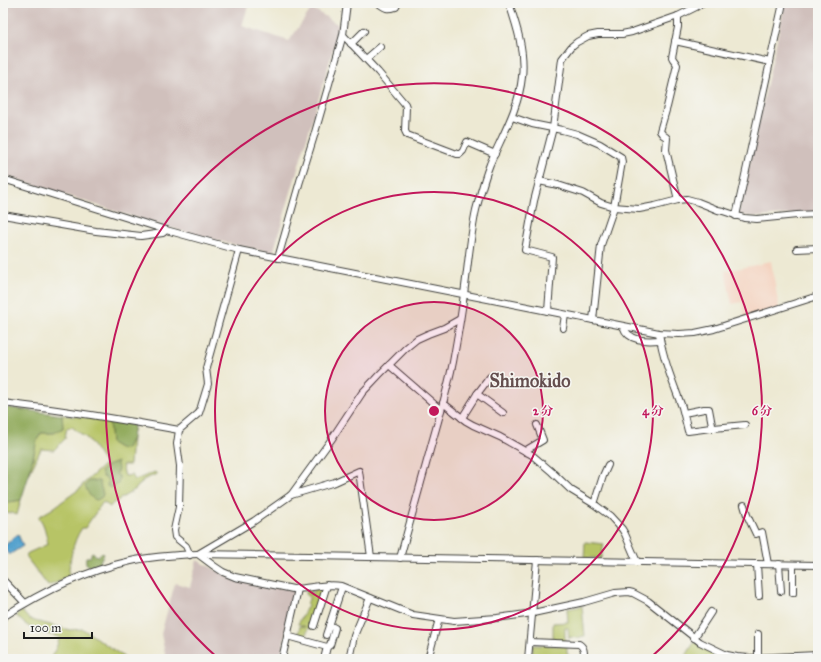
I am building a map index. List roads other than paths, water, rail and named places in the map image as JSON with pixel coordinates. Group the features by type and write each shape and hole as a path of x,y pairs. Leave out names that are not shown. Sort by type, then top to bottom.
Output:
{"street":[{"path":"278,258 343,35 347,3"},
{"path":"378,3 390,9 396,7 398,3"},
{"path":"400,558 443,403 452,364 464,295 472,236 484,179 512,116 518,98 522,76 522,64 520,42 510,3"},
{"path":"548,311 552,257 525,250 534,201 553,128 562,59 572,46 588,36 632,32 678,16 702,3"},
{"path":"736,216 783,3"},
{"path":"678,16 672,57 677,65 660,131 667,138 666,150 678,200"},
{"path":"351,44 364,31"},
{"path":"343,35 405,104 405,131 407,135 457,154 460,154 467,142 495,154"},
{"path":"675,42 770,62"},
{"path":"366,59 380,47"},
{"path":"512,116 532,124 577,134 600,144 621,157 622,162 614,207 601,244 593,320"},
{"path":"3,179 166,230 239,250 623,326 660,337"},
{"path":"539,181 583,193 601,203 614,207 639,209 678,200 692,200 744,218 757,219 818,214"},
{"path":"3,215 96,231 141,236 163,233 166,230"},
{"path":"797,249 818,248"},
{"path":"190,555 186,546 175,537 174,530 179,506 180,466 177,444 179,430 199,413 200,410 208,384 206,368 239,250"},
{"path":"623,326 627,334 634,338 646,341 660,337 714,329 818,296"},
{"path":"563,328 565,315"},
{"path":"291,495 371,383 417,339 444,328 460,318"},
{"path":"660,337 662,350 684,413 688,431 745,425"},
{"path":"389,365 441,410"},
{"path":"462,418 490,377"},
{"path":"477,394 503,413"},
{"path":"3,403 50,408 123,419 179,430"},
{"path":"443,403 473,425 500,437 532,455 571,490 610,516 622,529 628,539 637,562"},
{"path":"684,413 709,409 712,425 711,428"},
{"path":"526,452 528,449 543,440 537,425"},
{"path":"594,504 608,465"},
{"path":"198,554 254,521 291,495 335,482 359,471 371,557"},
{"path":"744,505 756,534 762,532 763,534 768,564"},
{"path":"198,554 223,572 235,576 293,589 327,585 342,587 413,615 454,621 533,614 615,593 629,592 648,601 706,646 732,656 742,658 758,658 818,655"},
{"path":"3,617 25,603 66,582 103,569 132,561 157,557 198,554 818,565"},
{"path":"528,659 537,560"},
{"path":"757,564 759,596"},
{"path":"779,564 781,591"},
{"path":"793,564 793,593"},
{"path":"3,580 25,603"},
{"path":"314,626 327,585"},
{"path":"326,635 342,587"},
{"path":"282,659 298,589"},
{"path":"349,659 354,636 370,598"},
{"path":"694,638 711,612"},
{"path":"428,659 439,618"},
{"path":"324,659 327,647 330,645 336,628 329,625"},
{"path":"758,634 758,658"},
{"path":"287,636 327,647"},
{"path":"530,642 579,644 584,649 584,659"}],"water":[{"path":"18,534 23,546 9,555 3,547"}],"district":[{"name":"Shimokido","path":"530,381"}]}
